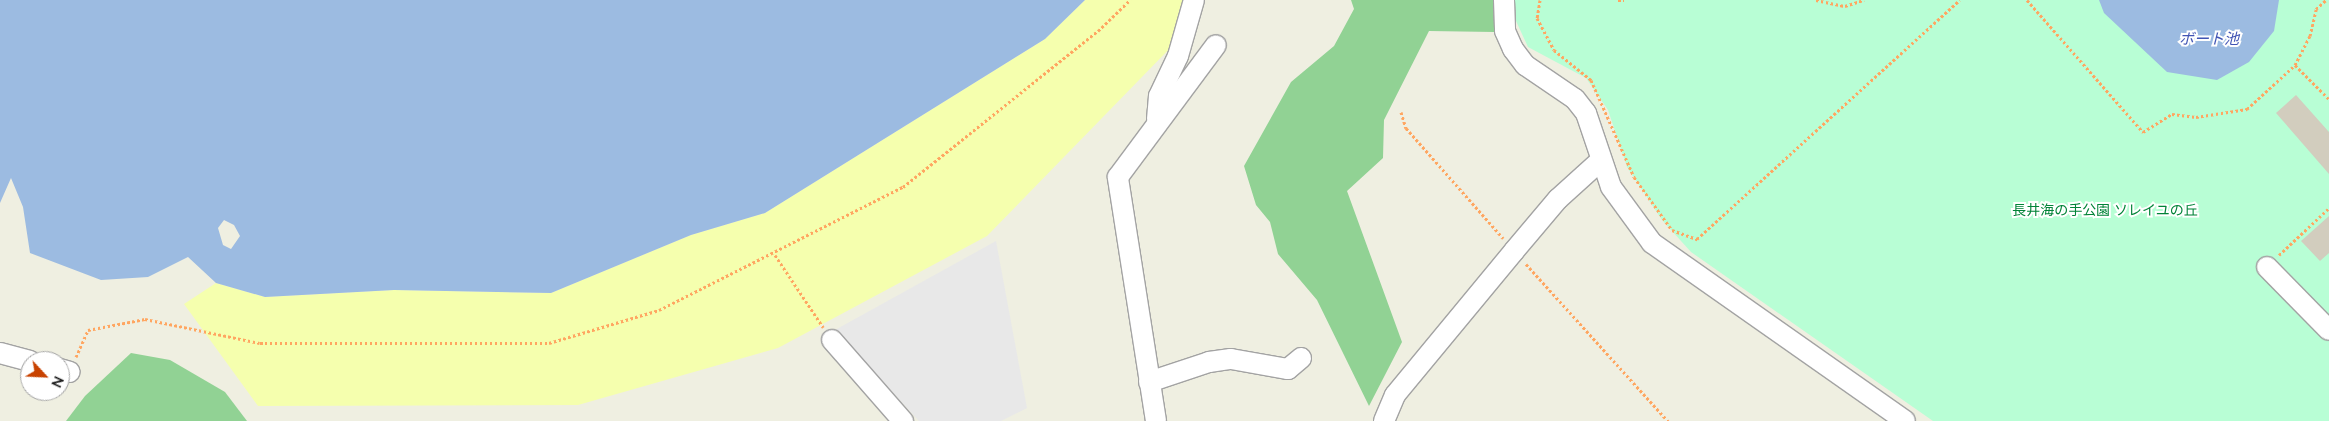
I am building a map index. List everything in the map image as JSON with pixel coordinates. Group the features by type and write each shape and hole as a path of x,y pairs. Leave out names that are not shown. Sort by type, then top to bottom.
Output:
{"street":[{"path":"1157,121 1159,96 1178,56 1194,0"},
{"path":"1504,0 1505,31 1513,49 1525,64 1575,99 1586,113 1600,161 1611,187 1652,243 1905,421"},
{"path":"1156,421 1118,177 1157,121 1216,45"},
{"path":"1384,421 1395,395 1514,251 1558,200 1600,161"},
{"path":"2266,268 2329,330"},
{"path":"832,340 903,421"},
{"path":"0,353 20,358"},
{"path":"1149,382 1209,362 1231,359 1288,369 1301,358"}],"path":[{"path":"70,361 88,330 145,319 260,343 548,343 659,310 775,255 903,187 1098,31 1130,0"},
{"path":"1540,0 1537,18 1554,50 1591,80 1634,177 1672,230 1697,239 1960,0"},
{"path":"1618,0 1624,0"},
{"path":"1816,0 1845,6 1864,0"},
{"path":"2027,0 2143,132 2172,114 2196,117 2247,109 2295,65 2310,36 2316,9 2326,0"},
{"path":"2295,65 2329,99"},
{"path":"1401,112 1406,128 1668,421"},
{"path":"2266,268 2329,208"},
{"path":"775,255 832,340"}],"shaded area":[{"path":"1351,0 1494,0 1494,32 1429,31 1384,120 1383,158 1347,191 1402,342 1369,406 1317,300 1278,254 1270,222 1256,205 1244,166 1291,82 1334,46 1354,9"},
{"path":"996,241 1027,408 1001,421 919,421 835,330"},
{"path":"131,353 170,360 225,392 247,421 66,421 85,396"}],"sand":[{"path":"1085,0 1189,0 1178,40 987,236 778,348 578,405 258,406 184,304 216,283 265,297 394,290 551,293 691,235 765,213 1045,39"}],"green space":[{"name":"長井海の手公園 ソレイユの丘","path":"1514,0 2329,0 2329,421 1933,421 1691,252 1662,220 1627,167 1608,110 1586,78 1528,47 1511,10"}],"water":[{"path":"0,0 1085,0 1045,39 765,213 691,235 551,293 394,290 265,297 216,283 188,257 148,277 101,280 30,253 23,207 11,178 0,203","holes":["224,220 234,225 240,236 231,249 223,245 218,228"]},
{"name":"ボート池","path":"2099,0 2279,0 2274,31 2249,62 2217,80 2167,72 2104,13"}],"building":[{"path":"2296,95 2329,132 2329,174 2276,113"},
{"path":"2329,216 2329,253 2320,261 2301,241"}]}
